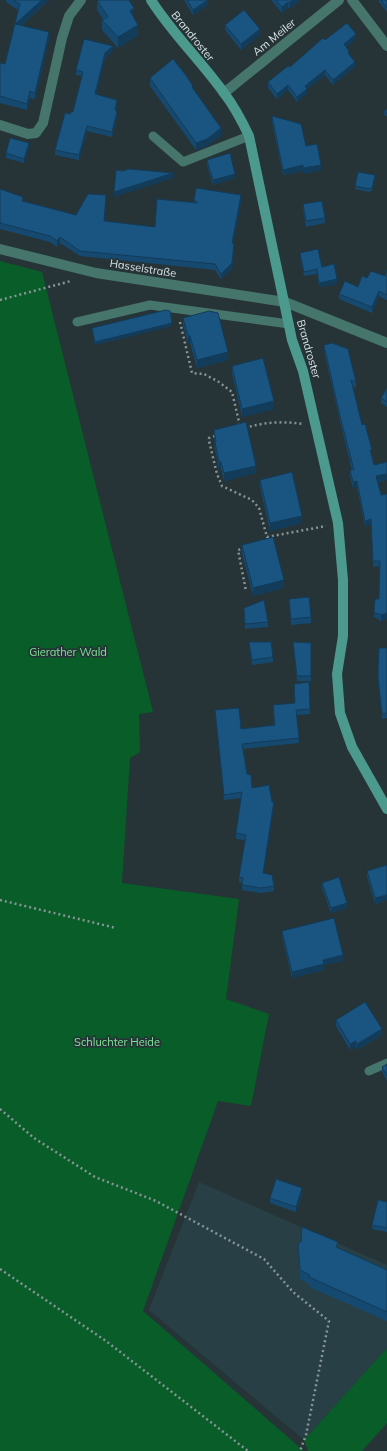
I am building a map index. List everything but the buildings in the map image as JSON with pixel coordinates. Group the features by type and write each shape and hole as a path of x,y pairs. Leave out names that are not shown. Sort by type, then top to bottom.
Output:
{"street":[{"path":"0,125 28,134 36,133 43,123 62,38 69,16 81,0"},
{"name":"Brandroster","path":"151,0 161,15 224,93 239,115 249,136 292,340 303,371 338,523 343,580 343,636 337,674 340,713 352,747 386,804"},
{"name":"Am Meiler","path":"224,93 339,0"},
{"path":"352,0 387,46"},
{"name":"Hasselstraße","path":"0,249 96,273 285,302 387,343"}],"lane":[{"path":"153,136 182,162 249,136"},
{"path":"77,322 150,304 176,309 289,324"},
{"path":"369,1071 387,1063"}],"path":[{"path":"0,300 74,280"},
{"path":"176,309 192,373 204,374 219,382 232,392 241,429 254,425 289,422 316,426"},
{"path":"222,434 209,438 217,474 222,486 252,500 259,508 268,542"},
{"path":"267,537 338,523"},
{"path":"245,548 238,550 246,591"},
{"path":"0,900 116,928"},
{"path":"0,1109 34,1138 95,1177 156,1201 264,1259 293,1292 329,1321 306,1435 300,1451"},
{"path":"0,1269 106,1341 248,1451"}],"shaded area":[{"path":"199,1182 387,1265 387,1348 304,1440 149,1310"}],"green space":[{"name":"Schluchter Heide","path":"0,261 42,272 153,712 139,714 140,752 130,758 122,883 239,899 226,999 269,1014 251,1106 218,1101 143,1311 304,1451 0,1451"},
{"path":"387,1348 387,1423 362,1451 308,1451 304,1440"}],"park label":[{"name":"Gierather Wald","path":"68,652"}]}
